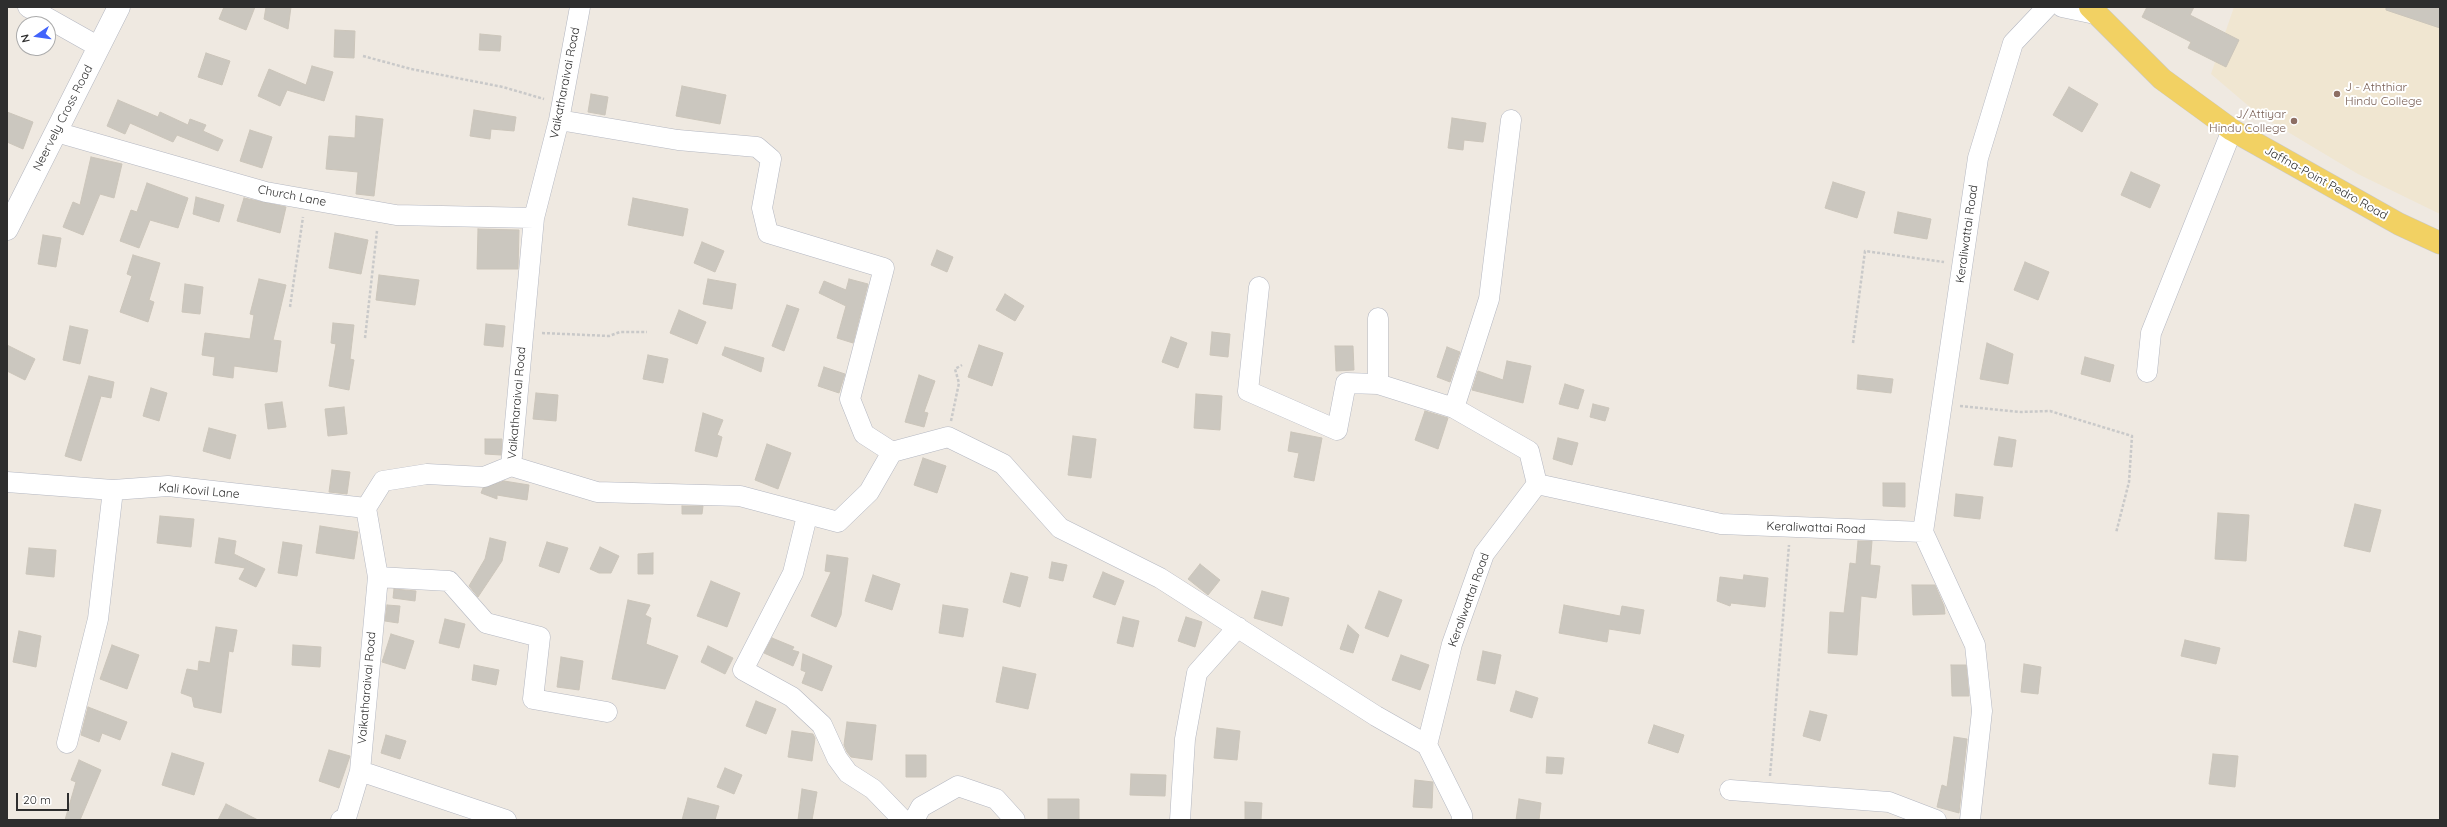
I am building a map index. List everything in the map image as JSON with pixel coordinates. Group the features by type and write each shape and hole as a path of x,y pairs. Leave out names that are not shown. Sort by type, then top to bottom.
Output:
{"main road":[{"name":"Jaffna-Point Pedro Road","path":"2092,10 2162,79 2232,130 2393,220 2440,243"}],"street":[{"path":"28,7 99,47"},
{"name":"Neervely Cross Road","path":"7,229 119,7"},
{"name":"Vaikatharaivai Road","path":"341,820 346,818 360,771 378,577 366,508 383,481 427,474 484,477 511,466 534,218 561,112 580,7"},
{"name":"Keraliwattai Road","path":"1427,745 1452,644 1484,554 1537,484 1721,524 1923,532 1978,158 2013,43 2047,7"},
{"path":"2062,7 2092,10"},
{"path":"561,112 678,140 757,147 771,159 762,208 768,233 884,268 850,399 864,434 892,452"},
{"path":"1454,408 1489,299 1511,120"},
{"path":"2147,372 2152,333 2232,130"},
{"name":"Church Lane","path":"56,132 266,192 396,216 534,218"},
{"path":"1259,287 1248,391 1337,430 1346,383 1378,384 1454,408 1529,451 1537,484"},
{"path":"1378,318 1378,384"},
{"path":"511,466 597,492 740,496 807,516 838,522 869,492 892,452 948,437 1003,464 1060,528 1160,578 1376,716 1427,745 1462,815 1462,820"},
{"name":"Kali Kovil Lane","path":"7,482 113,490 168,486 366,508"},
{"path":"66,743 98,619 113,490"},
{"path":"807,516 793,573 743,670 792,697 822,725 837,758 848,773 873,789 903,820"},
{"path":"1923,532 1975,645 1982,712 1970,820"},
{"path":"378,577 449,581 486,623 540,637 534,699 607,712"},
{"path":"1180,820 1185,739 1196,673 1238,627"},
{"path":"360,771 506,820"},
{"path":"914,820 921,807 958,786 996,799 1015,820"},
{"path":"1730,790 1889,802 1936,820"}],"path":[{"path":"363,56 411,69 504,87 561,112"},
{"path":"290,307 306,199"},
{"path":"365,338 379,212"},
{"path":"1853,343 1865,251 1962,265"},
{"path":"523,332 610,336 620,332 647,332"},
{"path":"948,437 959,383 955,370 962,365"},
{"path":"1942,406 1969,405 2021,412 2050,411 2132,436 2129,482 2116,533"},
{"path":"1769,793 1782,611 1791,527"}],"shaded area":[{"name":"J - Aththiar Hindu College","path":"2234,7 2440,7 2440,214 2358,174 2258,114 2211,74"}],"building":[{"path":"224,7 255,7 246,30 219,19"},
{"path":"266,7 291,7 288,29 264,19"},
{"path":"2147,7 2194,7 2190,15 2239,40 2226,67 2188,48 2191,42 2142,17"},
{"path":"2386,7 2440,7 2440,28 2386,10"},
{"path":"335,30 355,31 354,58 334,57"},
{"path":"480,34 501,36 500,51 479,50"},
{"path":"206,53 230,61 222,85 198,77"},
{"path":"312,66 333,72 324,101 287,90 280,106 258,96 269,69 306,85"},
{"path":"682,86 726,95 720,124 676,116"},
{"path":"2069,87 2098,104 2082,132 2053,115"},
{"path":"591,94 608,97 605,115 588,112"},
{"path":"118,100 158,117 160,112 188,125 190,119 206,125 203,131 223,140 218,151 177,135 173,142 130,123 125,134 107,126"},
{"path":"474,110 516,117 514,131 491,129 490,139 470,136"},
{"path":"7,112 33,122 23,149 7,142"},
{"path":"356,116 383,119 374,196 356,194 358,172 326,169 329,136 355,138"},
{"path":"1452,118 1486,123 1483,142 1464,140 1463,150 1448,148"},
{"path":"250,130 272,137 262,168 240,161"},
{"path":"91,157 122,164 114,198 100,194 83,235 63,227 73,202 80,205"},
{"path":"2131,172 2160,185 2150,208 2121,195"},
{"path":"1833,182 1865,192 1857,218 1825,208"},
{"path":"147,183 188,198 178,228 150,220 139,248 120,241 131,210 137,212"},
{"path":"196,197 224,205 219,222 193,214"},
{"path":"244,198 286,207 280,233 237,221"},
{"path":"633,198 688,209 683,236 628,225"},
{"path":"1898,212 1931,219 1927,239 1894,233"},
{"path":"478,229 519,230 518,269 477,269"},
{"path":"335,233 368,240 361,274 329,268"},
{"path":"43,235 61,238 56,267 38,264"},
{"path":"702,242 724,251 715,272 694,263"},
{"path":"937,250 953,257 947,272 931,265"},
{"path":"133,255 160,263 149,300 154,302 148,322 120,312 132,276 127,274"},
{"path":"2025,262 2049,272 2038,300 2014,290"},
{"path":"379,275 419,280 415,305 376,300"},
{"path":"259,279 286,285 273,340 281,341 277,372 234,366 233,378 213,375 215,357 202,355 205,333 250,339 254,315 250,314"},
{"path":"708,279 736,284 732,309 703,304"},
{"path":"849,279 868,284 853,343 837,338 846,306 819,293 824,281 846,290"},
{"path":"185,284 203,287 200,314 182,312"},
{"path":"1005,294 1024,306 1015,321 996,310"},
{"path":"787,305 799,309 784,351 772,346"},
{"path":"679,310 706,322 697,344 670,333"},
{"path":"333,323 354,325 350,359 354,360 349,390 329,386 336,344 331,343"},
{"path":"486,324 505,326 503,347 484,345"},
{"path":"70,326 88,330 80,364 63,360"},
{"path":"1212,332 1230,334 1228,357 1210,355"},
{"path":"1171,337 1187,343 1178,368 1162,362"},
{"path":"1987,343 2013,354 2008,384 1980,379"},
{"path":"7,345 35,359 25,380 7,371"},
{"path":"979,345 1003,353 992,386 968,377"},
{"path":"1335,346 1353,346 1354,370 1336,371"},
{"path":"725,347 764,358 761,372 722,355"},
{"path":"1447,347 1460,352 1450,382 1437,377"},
{"path":"648,355 668,359 663,383 643,379"},
{"path":"2085,357 2114,365 2110,382 2081,374"},
{"path":"1507,361 1531,366 1523,403 1472,390 1478,371 1503,380"},
{"path":"824,367 845,374 839,393 818,386"},
{"path":"919,375 935,381 924,412 928,413 924,427 905,422"},
{"path":"1858,375 1893,379 1891,393 1857,389"},
{"path":"89,376 114,382 111,398 101,396 81,461 65,456"},
{"path":"1565,384 1584,390 1578,409 1559,404"},
{"path":"151,388 167,393 159,421 143,416"},
{"path":"536,393 558,395 556,421 533,419"},
{"path":"1196,394 1222,396 1220,430 1194,428"},
{"path":"282,402 286,427 268,429 265,404"},
{"path":"1593,404 1609,408 1605,421 1590,417"},
{"path":"344,407 347,434 328,436 325,409"},
{"path":"1425,411 1448,418 1438,449 1415,440"},
{"path":"703,413 723,420 717,435 722,437 717,457 695,451"},
{"path":"209,428 236,435 230,459 203,451"},
{"path":"1291,432 1322,438 1314,481 1294,477 1299,453 1288,451"},
{"path":"1073,436 1096,439 1091,478 1068,475"},
{"path":"1999,437 2016,440 2012,467 1994,465"},
{"path":"1558,438 1578,443 1572,465 1553,459"},
{"path":"485,439 502,439 501,455 485,454"},
{"path":"767,444 791,453 778,489 755,480"},
{"path":"923,458 946,466 937,493 914,485"},
{"path":"332,470 350,472 347,494 329,492"},
{"path":"504,481 529,485 527,500 497,495 497,499 481,493 483,488"},
{"path":"1883,483 1905,483 1905,507 1883,506"},
{"path":"1956,494 1983,497 1980,519 1954,516"},
{"path":"2355,504 2381,510 2370,552 2344,546"},
{"path":"682,506 703,506 702,514 682,514"},
{"path":"2218,513 2249,515 2246,561 2215,559"},
{"path":"160,516 194,519 191,547 157,543"},
{"path":"320,526 358,532 354,559 316,553"},
{"path":"219,538 236,541 234,554 265,569 256,587 239,579 245,568 215,563"},
{"path":"490,538 506,542 502,561 478,597 469,586 485,559"},
{"path":"1858,541 1872,541 1870,565 1880,566 1876,598 1861,596 1857,655 1828,653 1830,612 1844,613 1850,563 1856,564"},
{"path":"283,542 302,545 297,576 278,573"},
{"path":"547,542 568,548 559,573 539,566"},
{"path":"600,547 619,556 611,573 599,573 590,569"},
{"path":"29,548 56,550 54,577 26,574"},
{"path":"653,553 653,574 638,574 638,554"},
{"path":"827,555 848,558 841,615 836,627 811,616 831,572 825,571"},
{"path":"1052,562 1067,565 1063,581 1049,578"},
{"path":"1200,564 1220,580 1208,595 1188,579"},
{"path":"1103,572 1124,581 1115,605 1093,597"},
{"path":"1011,573 1028,577 1020,607 1003,602"},
{"path":"873,575 900,584 892,610 865,601"},
{"path":"1744,575 1768,578 1765,607 1731,603 1730,606 1717,601 1720,577 1743,580"},
{"path":"711,581 740,593 727,627 697,616"},
{"path":"1912,585 1935,585 1944,606 1945,614 1913,615"},
{"path":"394,589 416,591 415,601 393,598"},
{"path":"1262,591 1289,598 1282,626 1254,618"},
{"path":"1379,591 1402,600 1388,637 1365,628"},
{"path":"628,600 650,605 645,615 651,618 646,644 678,656 665,689 612,679"},
{"path":"387,605 400,606 398,623 385,621"},
{"path":"943,605 968,609 963,637 939,633"},
{"path":"1564,605 1620,616 1622,606 1644,610 1640,634 1609,629 1607,642 1559,633"},
{"path":"1123,617 1139,621 1133,647 1117,643"},
{"path":"1186,617 1202,622 1195,647 1178,641"},
{"path":"445,619 465,624 459,648 439,643"},
{"path":"1348,625 1359,635 1353,653 1340,649"},
{"path":"216,627 237,630 233,652 229,651 221,713 194,707 192,697 181,693 187,669 198,671 199,661 210,663"},
{"path":"19,631 41,636 36,667 13,662"},
{"path":"391,634 414,641 405,669 382,662"},
{"path":"772,638 794,647 792,650 799,652 793,666 764,653"},
{"path":"2185,640 2220,648 2216,664 2181,656"},
{"path":"112,645 139,655 127,689 100,679"},
{"path":"293,645 321,647 320,667 292,665"},
{"path":"708,646 733,658 725,674 701,662"},
{"path":"1483,651 1501,655 1495,684 1477,680"},
{"path":"803,654 832,666 822,691 802,683 806,672 801,670"},
{"path":"1401,655 1429,665 1420,690 1392,680"},
{"path":"561,657 583,661 579,690 557,687"},
{"path":"2024,664 2041,667 2038,694 2021,692"},
{"path":"474,665 499,670 496,685 472,680"},
{"path":"1951,665 1966,665 1969,696 1952,696"},
{"path":"1003,667 1036,674 1028,709 996,702"},
{"path":"1516,691 1538,698 1532,718 1510,711"},
{"path":"756,701 776,709 766,734 746,726"},
{"path":"88,707 127,722 120,740 102,733 99,742 81,735"},
{"path":"1810,711 1827,715 1820,741 1803,736"},
{"path":"847,722 876,725 872,760 851,757 847,752 844,745"},
{"path":"1654,725 1684,735 1678,753 1648,743"},
{"path":"1217,728 1240,731 1237,760 1214,758"},
{"path":"792,731 813,734 815,738 812,761 788,757"},
{"path":"386,735 406,741 400,759 381,753"},
{"path":"1954,737 1967,739 1959,813 1937,807 1942,785 1947,787"},
{"path":"329,750 350,756 339,788 319,781"},
{"path":"172,753 204,763 194,795 162,785"},
{"path":"2213,754 2238,756 2235,787 2209,784"},
{"path":"906,755 926,755 926,777 906,777"},
{"path":"1547,757 1564,758 1562,774 1546,773"},
{"path":"79,760 101,770 80,820 65,820 76,782 71,780"},
{"path":"725,768 742,775 734,794 717,787"},
{"path":"1131,774 1166,775 1165,796 1130,795"},
{"path":"1415,780 1433,782 1432,808 1413,807"},
{"path":"802,789 817,792 812,820 798,820"},
{"path":"688,798 719,806 715,820 682,820"},
{"path":"1048,799 1079,799 1079,820 1048,820"},
{"path":"1519,799 1541,803 1539,820 1516,820"},
{"path":"1245,802 1262,803 1261,820 1245,820"},
{"path":"226,804 258,820 218,820"}],"place":[{"name":"J - Aththiar Hindu College","path":"2337,94"},
{"name":"J/Attiyar Hindu College","path":"2294,121"}]}
